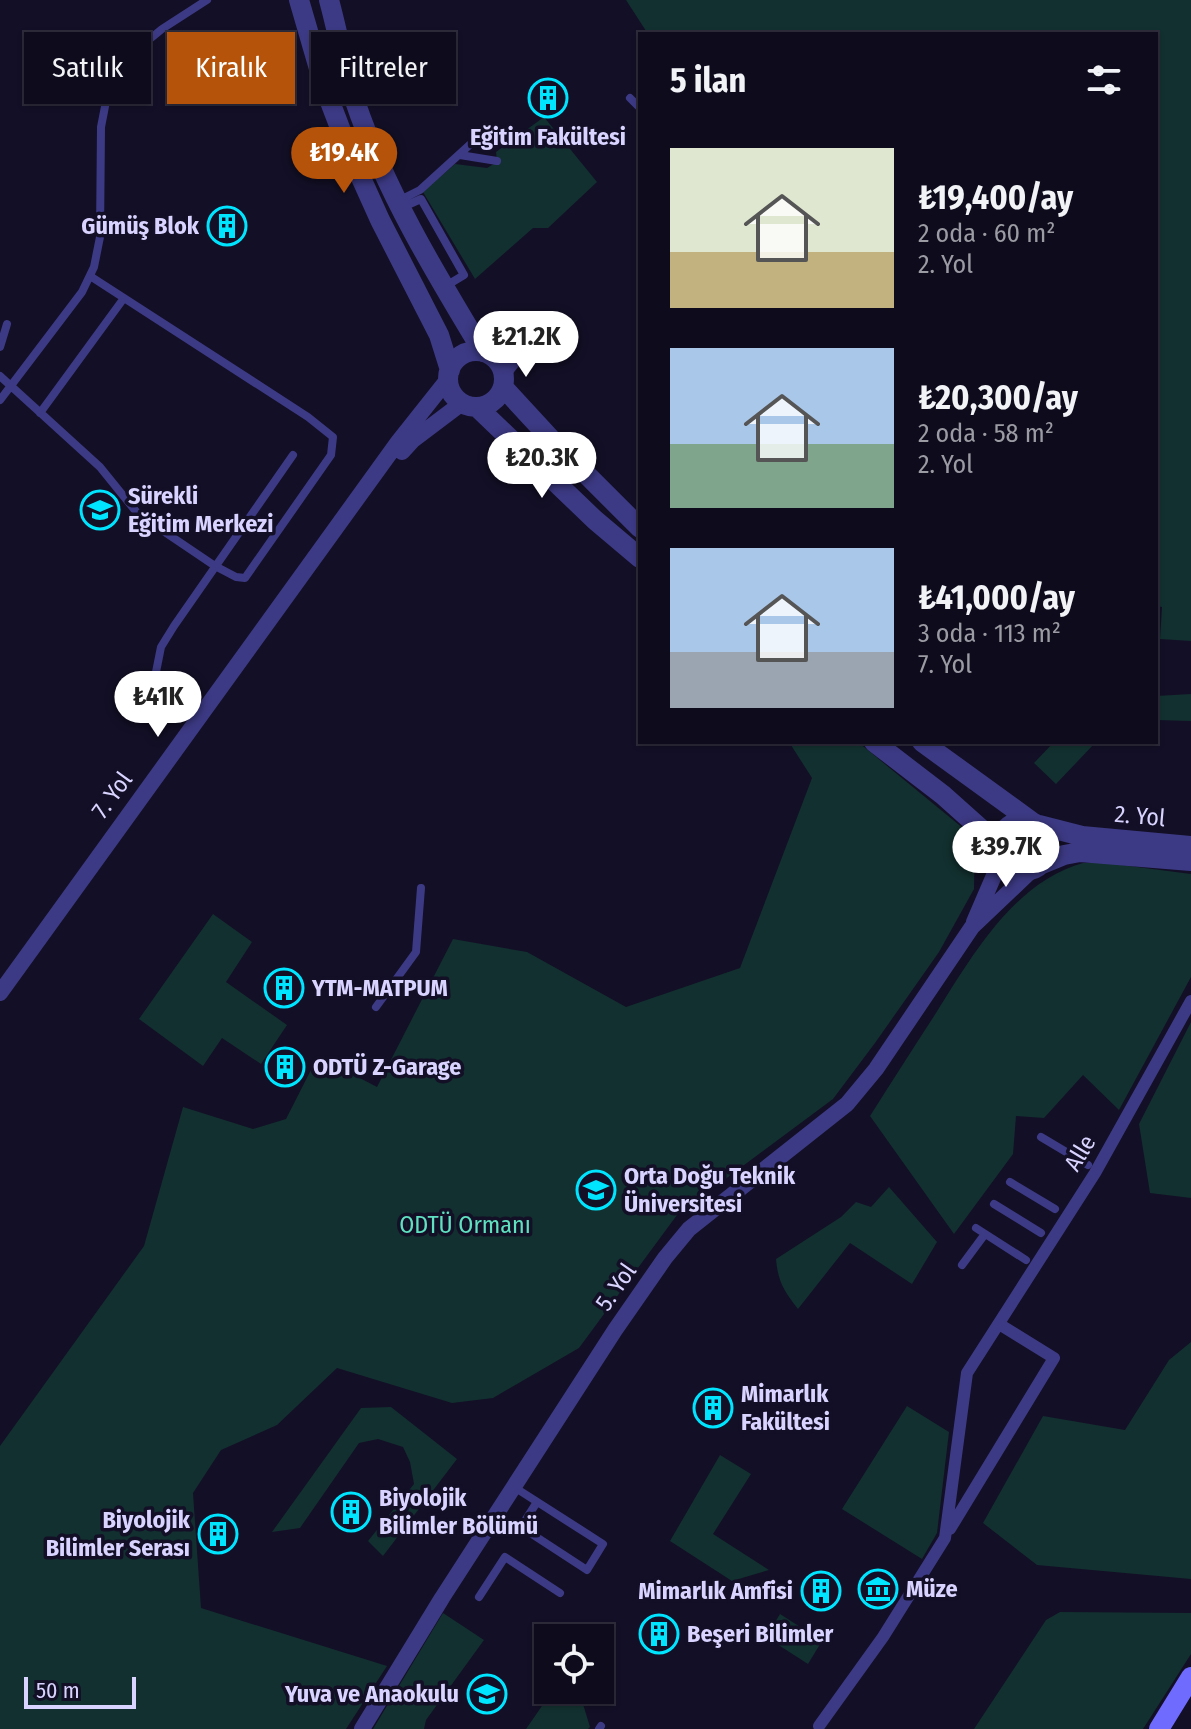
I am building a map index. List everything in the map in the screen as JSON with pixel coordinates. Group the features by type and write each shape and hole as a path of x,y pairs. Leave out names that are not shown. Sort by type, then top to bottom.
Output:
{"main road":[{"path":"1159,1729 1191,1677"},
{"path":"1175,1729 1191,1703"}],"street":[{"path":"299,0 324,86 348,149 380,220 439,335 454,396 470,405 638,556"},
{"path":"329,0 355,100 399,204 444,287 485,352 498,361 504,382 550,438 638,526"},
{"path":"449,374 459,357 474,351 485,352"},
{"name":"7. Yol","path":"0,993 449,374"},
{"path":"470,405 486,405 493,401 504,382"},
{"name":"7. Yol","path":"349,510 413,440 470,405"},
{"path":"877,744 943,795 1000,851 1012,868 1026,871 1038,867 1047,858 1050,844 1048,836 1035,823 1023,820 1003,831 1000,851"},
{"name":"2. Yol","path":"925,744 1035,823 1082,836 1191,846"},
{"name":"5. Yol","path":"972,927 1000,851"},
{"name":"2. Yol","path":"1038,867 1064,855 1080,852 1191,861"},
{"name":"5. Yol","path":"362,1729 442,1598 665,1258 689,1229 847,1104 876,1069 972,927 1038,867"},
{"name":"Alle","path":"947,1534 967,1373 1095,1173 1191,1001"},
{"name":"Alle","path":"819,1726 883,1637 1054,1358 999,1324"}],"lane":[{"path":"0,400 82,292 94,267 100,237 101,127 109,86 123,61 162,29 207,0"},
{"path":"630,98 638,106"},
{"path":"399,204 420,190 475,140"},
{"path":"460,155 497,161"},
{"path":"0,376 100,467 138,514 215,566 236,577 245,578 331,455 333,437 308,417 90,276"},
{"path":"40,413 124,298"},
{"path":"0,347 7,324"},
{"path":"485,352 519,333"},
{"path":"504,382 517,362 533,351"},
{"path":"144,706 161,647 293,455"},
{"path":"376,1007 416,952 421,888"},
{"path":"1041,1137 1088,1165"},
{"path":"1010,1182 1055,1209"},
{"path":"994,1204 1041,1233"},
{"path":"976,1228 1026,1260"},
{"path":"962,1265 985,1234"},
{"path":"514,1487 603,1544 587,1570 521,1527 537,1502"},
{"path":"479,1597 505,1557 560,1593"}],"green space":[{"path":"626,0 1191,0 1191,641 1160,639 1162,607 1158,606 1158,32 647,32"},
{"path":"544,117 597,182 548,228 533,228 475,279 423,192 455,164 487,168 497,162 496,152"},
{"path":"1191,694 1191,721 1158,720 1158,696"},
{"name":"ODTÜ Ormanı","path":"790,744 860,744 975,838 974,889 939,952 833,1099 677,1215 579,1348 493,1398 452,1403 337,1368 277,1425 221,1450 193,1493 201,1608 387,1666 346,1729 0,1729 0,1446 144,1246 183,1107 253,1129 286,1119 318,1056 377,1087 453,939 527,952 626,1007 740,968 812,778"},
{"path":"1052,744 1094,744 1056,784 1034,763"},
{"path":"1083,863 1191,874 1191,977 1119,1110 1083,1075 1044,1118 1016,1116 1013,1154 954,1234 870,1116 964,968 997,924 1036,886"},
{"path":"213,914 252,942 226,982 287,1025 261,1064 222,1038 203,1066 139,1019"},
{"path":"1191,1022 1191,1198 1150,1193 1139,1124"},
{"path":"889,1187 937,1242 912,1284 850,1243 798,1309 782,1286 776,1259 841,1217 856,1202 871,1207"},
{"path":"1191,1342 1191,1579 1037,1565 983,1523 1043,1416 1125,1430 1169,1360"},
{"path":"907,1406 949,1432 937,1533 922,1559 842,1509"},
{"path":"391,1407 457,1459 383,1556 368,1541 414,1484 410,1462 403,1447 378,1439 359,1443 300,1528 272,1532 361,1408"},
{"path":"720,1455 751,1474 713,1534 769,1570 732,1581 670,1541"},
{"path":"1060,1612 1191,1613 1191,1654 1143,1729 974,1729 1046,1620"},
{"path":"443,1613 484,1640 426,1720 424,1729 373,1729"},
{"path":"780,1614 822,1641 808,1664 766,1637"},
{"path":"543,1704 583,1704 590,1727 588,1729 526,1729"}],"place":[{"name":"Eğitim Fakültesi","path":"548,98"},
{"name":"Gümüş Blok","path":"227,226"},
{"name":"Sürekli Eğitim Merkezi","path":"100,510"},
{"name":"YTM-MATPUM","path":"284,988"},
{"name":"ODTÜ Z-Garage","path":"285,1067"},
{"name":"Orta Doğu Teknik Üniversitesi","path":"596,1190"},
{"name":"Mimarlık Fakültesi","path":"713,1408"},
{"name":"Biyolojik Bilimler Bölümü","path":"351,1512"},
{"name":"Biyolojik Bilimler Serası","path":"218,1534"},
{"name":"Müze","path":"878,1589"},
{"name":"Mimarlık Amfisi","path":"821,1591"},
{"name":"Beşeri Bilimler","path":"659,1634"},
{"name":"Yuva ve Anaokulu","path":"487,1694"}]}
